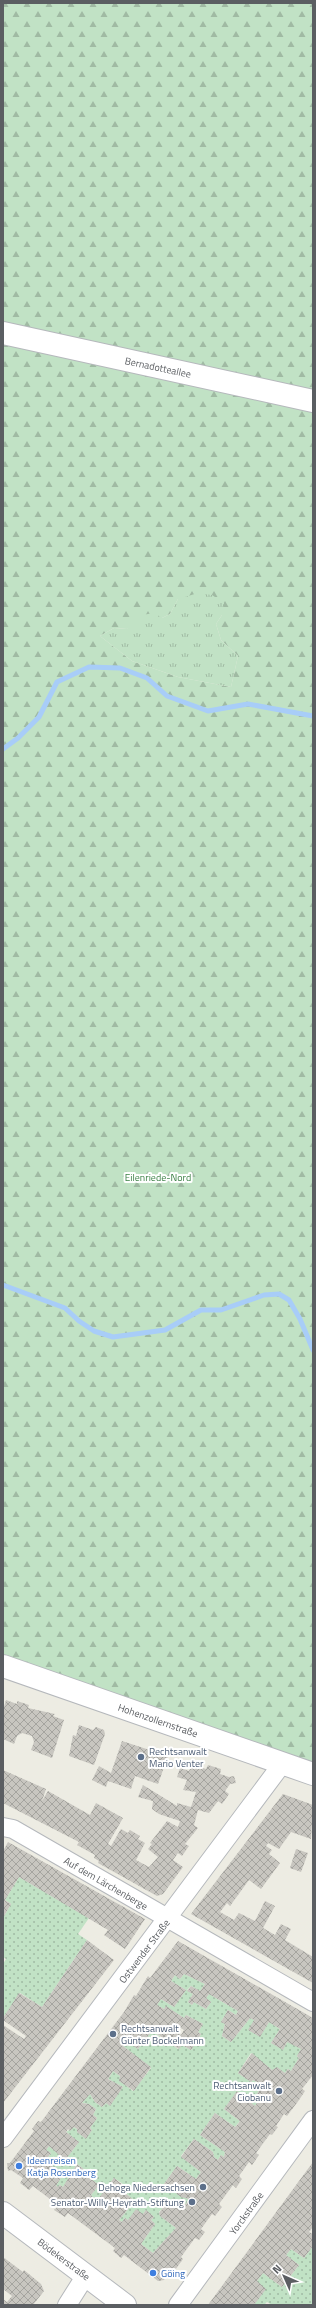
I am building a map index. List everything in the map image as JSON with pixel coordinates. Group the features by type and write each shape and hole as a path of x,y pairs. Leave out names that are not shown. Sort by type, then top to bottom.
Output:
{"street":[{"name":"Bernadotteallee","path":"3,333 313,401"},
{"name":"Hohenzollernstraße","path":"3,1666 313,1774"},
{"name":"Ostwender Straße","path":"3,2138 168,1919 282,1764"},
{"name":"Auf dem Lärchenberge","path":"3,1827 13,1830 313,2002"},
{"name":"Yorckstraße","path":"178,2305 313,2120"},
{"name":"Bödekerstraße","path":"3,2213 125,2305"},
{"path":"67,2305 86,2275"}],"green space":[{"name":"Eilenriede-Nord","path":"3,3 313,3 313,1774 3,1666","holes":["178,599 222,615 216,624 221,640 238,656 231,687 178,677 132,661 100,636 114,628 127,629 162,618 170,614"]},
{"path":"198,593 212,595 224,603 222,615 216,624 221,640 238,656 231,687 178,677 132,661 100,636 114,628 127,629 142,615 154,613 162,618 170,614 178,599"},
{"path":"19,1877 89,1918 78,1934 87,1940 42,2007 20,1993 3,2018 3,1964 6,1959 3,1957 3,1918 11,1904 5,1900"},
{"path":"184,1974 205,1984 200,1991 191,1986 187,1990 193,1994 188,2002 192,2005 194,2002 206,2009 211,2002 206,1998 209,1994 238,2011 236,2015 228,2010 221,2022 225,2024 222,2036 231,2042 250,2018 254,2020 260,2036 269,2022 280,2029 271,2043 283,2049 290,2037 304,2045 297,2056 299,2058 291,2071 288,2069 285,2073 272,2070 251,2053 238,2073 251,2082 253,2080 260,2084 260,2089 253,2100 257,2103 255,2106 237,2092 224,2109 240,2121 235,2127 215,2113 200,2135 225,2152 224,2157 221,2155 218,2160 214,2157 213,2152 194,2139 181,2156 201,2172 196,2179 177,2166 164,2184 181,2196 189,2199 186,2204 180,2205 173,2199 167,2207 165,2205 159,2212 160,2216 176,2228 153,2253 141,2244 155,2224 151,2220 154,2217 146,2210 143,2214 128,2220 125,2218 122,2222 119,2220 135,2201 120,2189 123,2184 114,2178 96,2202 91,2195 99,2185 83,2173 85,2170 77,2164 63,2187 60,2185 58,2187 56,2186 63,2174 45,2161 51,2153 46,2150 49,2146 65,2160 79,2142 66,2132 74,2127 77,2129 77,2132 86,2138 92,2130 90,2128 97,2118 93,2115 96,2109 89,2104 82,2103 90,2094 95,2102 102,2107 123,2087 108,2079 113,2071 120,2076 120,2081 133,2091 151,2068 123,2046 127,2041 138,2049 152,2031 178,2049 182,2045 191,2050 201,2034 198,2032 203,2024 186,2015 184,2018 166,2007 164,2009 157,2005 161,1999 174,2007 186,1990 171,1981 175,1975 180,1979"},
{"path":"313,2246 313,2303 311,2305 272,2305 267,2302 264,2305 254,2305 257,2281 263,2273 282,2287 299,2265 286,2255 291,2249 304,2258"}],"building":[{"path":"6,1700 17,1704 17,1701 29,1705 28,1708 55,1714 53,1716 64,1720 52,1758 31,1750 34,1742 32,1736 22,1733 17,1736 14,1744 3,1739 3,1710"},
{"path":"79,1725 93,1730 96,1727 104,1730 105,1734 94,1765 69,1756 73,1735 76,1736"},
{"path":"122,1741 168,1756 158,1784 135,1776 131,1789 108,1781 106,1787 92,1780 99,1766 111,1773"},
{"path":"192,1764 206,1769 208,1765 221,1769 220,1774 229,1777 234,1776 236,1783 230,1784 225,1791 229,1794 222,1804 218,1801 209,1813 198,1810 194,1825 198,1828 185,1844 189,1846 182,1856 178,1853 173,1860 183,1867 163,1894 157,1896 98,1863 99,1861 94,1858 95,1855 77,1845 79,1842 3,1803 3,1770 46,1789 42,1801 48,1791 90,1815 96,1803 123,1818 108,1844 111,1846 121,1829 128,1833 130,1830 140,1836 138,1839 145,1843 136,1860 149,1867 158,1857 148,1849 152,1844 150,1843 167,1821 178,1827 180,1821 159,1814 152,1809 153,1801 138,1797 143,1785 177,1806 177,1803 191,1807 196,1792 183,1790 187,1780 177,1777 180,1768 189,1771"},
{"path":"283,1794 313,1805 311,1839 291,1832 279,1849 268,1843 266,1846 272,1850 269,1854 280,1863 261,1889 249,1880 230,1906 227,1903 220,1912 234,1920 239,1913 255,1921 265,1901 275,1906 263,1928 275,1935 281,1924 291,1929 285,1940 313,1957 313,1983 191,1914"},
{"path":"8,1842 145,1919 125,1949 104,1935 108,1930 19,1877 5,1900 11,1904 3,1918 3,1851"},
{"path":"296,1849 308,1853 301,1872 290,1868"},
{"path":"87,1940 114,1960 3,2103 3,2025 24,2039 26,2036 3,2020 3,2018 19,1993 42,2007"},
{"path":"178,1941 313,2018 313,2075 302,2089 305,2091 287,2116 284,2114 276,2126 278,2127 272,2135 270,2134 256,2153 259,2155 252,2165 249,2162 239,2176 242,2179 236,2188 233,2185 219,2204 222,2207 215,2216 212,2214 201,2229 205,2232 199,2240 195,2238 181,2257 183,2259 173,2273 170,2271 164,2280 158,2281 124,2255 121,2258 113,2251 115,2248 68,2213 65,2217 54,2210 59,2206 33,2186 29,2190 20,2183 23,2178 11,2170 8,2171 7,2163 10,2163 34,2131 32,2129 38,2121 41,2122 124,2012 148,1976 150,1978","holes":["184,1974 205,1984 200,1991 191,1986 187,1991 193,1994 188,2002 192,2005 194,2002 206,2009 211,2002 206,1998 209,1994 238,2011 236,2015 228,2010 221,2022 225,2024 222,2036 231,2042 250,2018 254,2020 248,2030 260,2037 269,2022 280,2029 271,2043 283,2050 287,2042 301,2049 297,2056 299,2058 291,2071 288,2069 285,2073 277,2067 272,2070 252,2053 238,2073 251,2082 253,2080 260,2084 260,2089 253,2100 257,2103 255,2106 237,2091 224,2109 240,2121 238,2124 235,2127 215,2113 200,2135 225,2152 224,2157 221,2155 218,2160 214,2157 213,2152 194,2139 181,2157 201,2172 196,2179 177,2166 164,2184 181,2197 189,2199 186,2204 180,2205 173,2198 167,2207 165,2205 159,2213 160,2216 176,2228 153,2253 141,2244 155,2224 151,2220 154,2217 146,2210 143,2214 136,2209 128,2220 125,2218 122,2222 119,2220 135,2201 120,2189 123,2185 114,2178 96,2202 91,2195 99,2185 83,2173 85,2170 77,2164 63,2187 60,2185 58,2187 56,2186 63,2174 45,2161 51,2153 46,2150 49,2146 65,2160 79,2142 66,2132 68,2129 70,2131 74,2127 77,2129 77,2132 86,2139 92,2130 90,2128 97,2118 93,2115 96,2109 89,2104 82,2103 90,2094 95,2102 102,2107 106,2103 110,2106 123,2087 108,2079 113,2071 120,2076 119,2081 134,2091 151,2067 123,2046 127,2041 138,2049 151,2032 147,2027 179,2049 182,2045 191,2050 201,2034 198,2032 203,2024 186,2015 184,2018 166,2006 164,2009 157,2005 161,1999 174,2007 186,1990 171,1981 175,1975 180,1979","179,2027 184,2030 181,2035 176,2031"]},
{"path":"313,2162 313,2227 309,2232 313,2234 313,2246 304,2258 291,2249 286,2255 299,2265 282,2287 263,2273 257,2281 266,2289 254,2305 208,2305"},
{"path":"3,2257 23,2272 24,2270 41,2284 44,2291 33,2305 3,2305 3,2299 7,2302 12,2296 3,2289"}],"waterway":[{"path":"3,749 18,738 39,717 57,682 89,667 120,668 147,678 167,696 208,711 248,704 313,716"},
{"path":"3,1285 65,1308 79,1321 94,1331 113,1337 165,1330 201,1310 221,1310 264,1295 279,1294 289,1300 300,1319 313,1350"}],"place":[{"name":"Rechtsanwalt Mario Venter","path":"141,1757"},
{"name":"Rechtsanwalt Günter Bockelmann","path":"113,2034"},
{"name":"Rechtsanwalt Ciobanu","path":"279,2091"},
{"name":"Ideenreisen Katja Rosenberg","path":"19,2166"},
{"name":"Dehoga Niedersachsen","path":"203,2187"},
{"name":"Senator-Willy-Heyrath-Stiftung","path":"192,2202"},
{"name":"Göing","path":"153,2273"}]}
